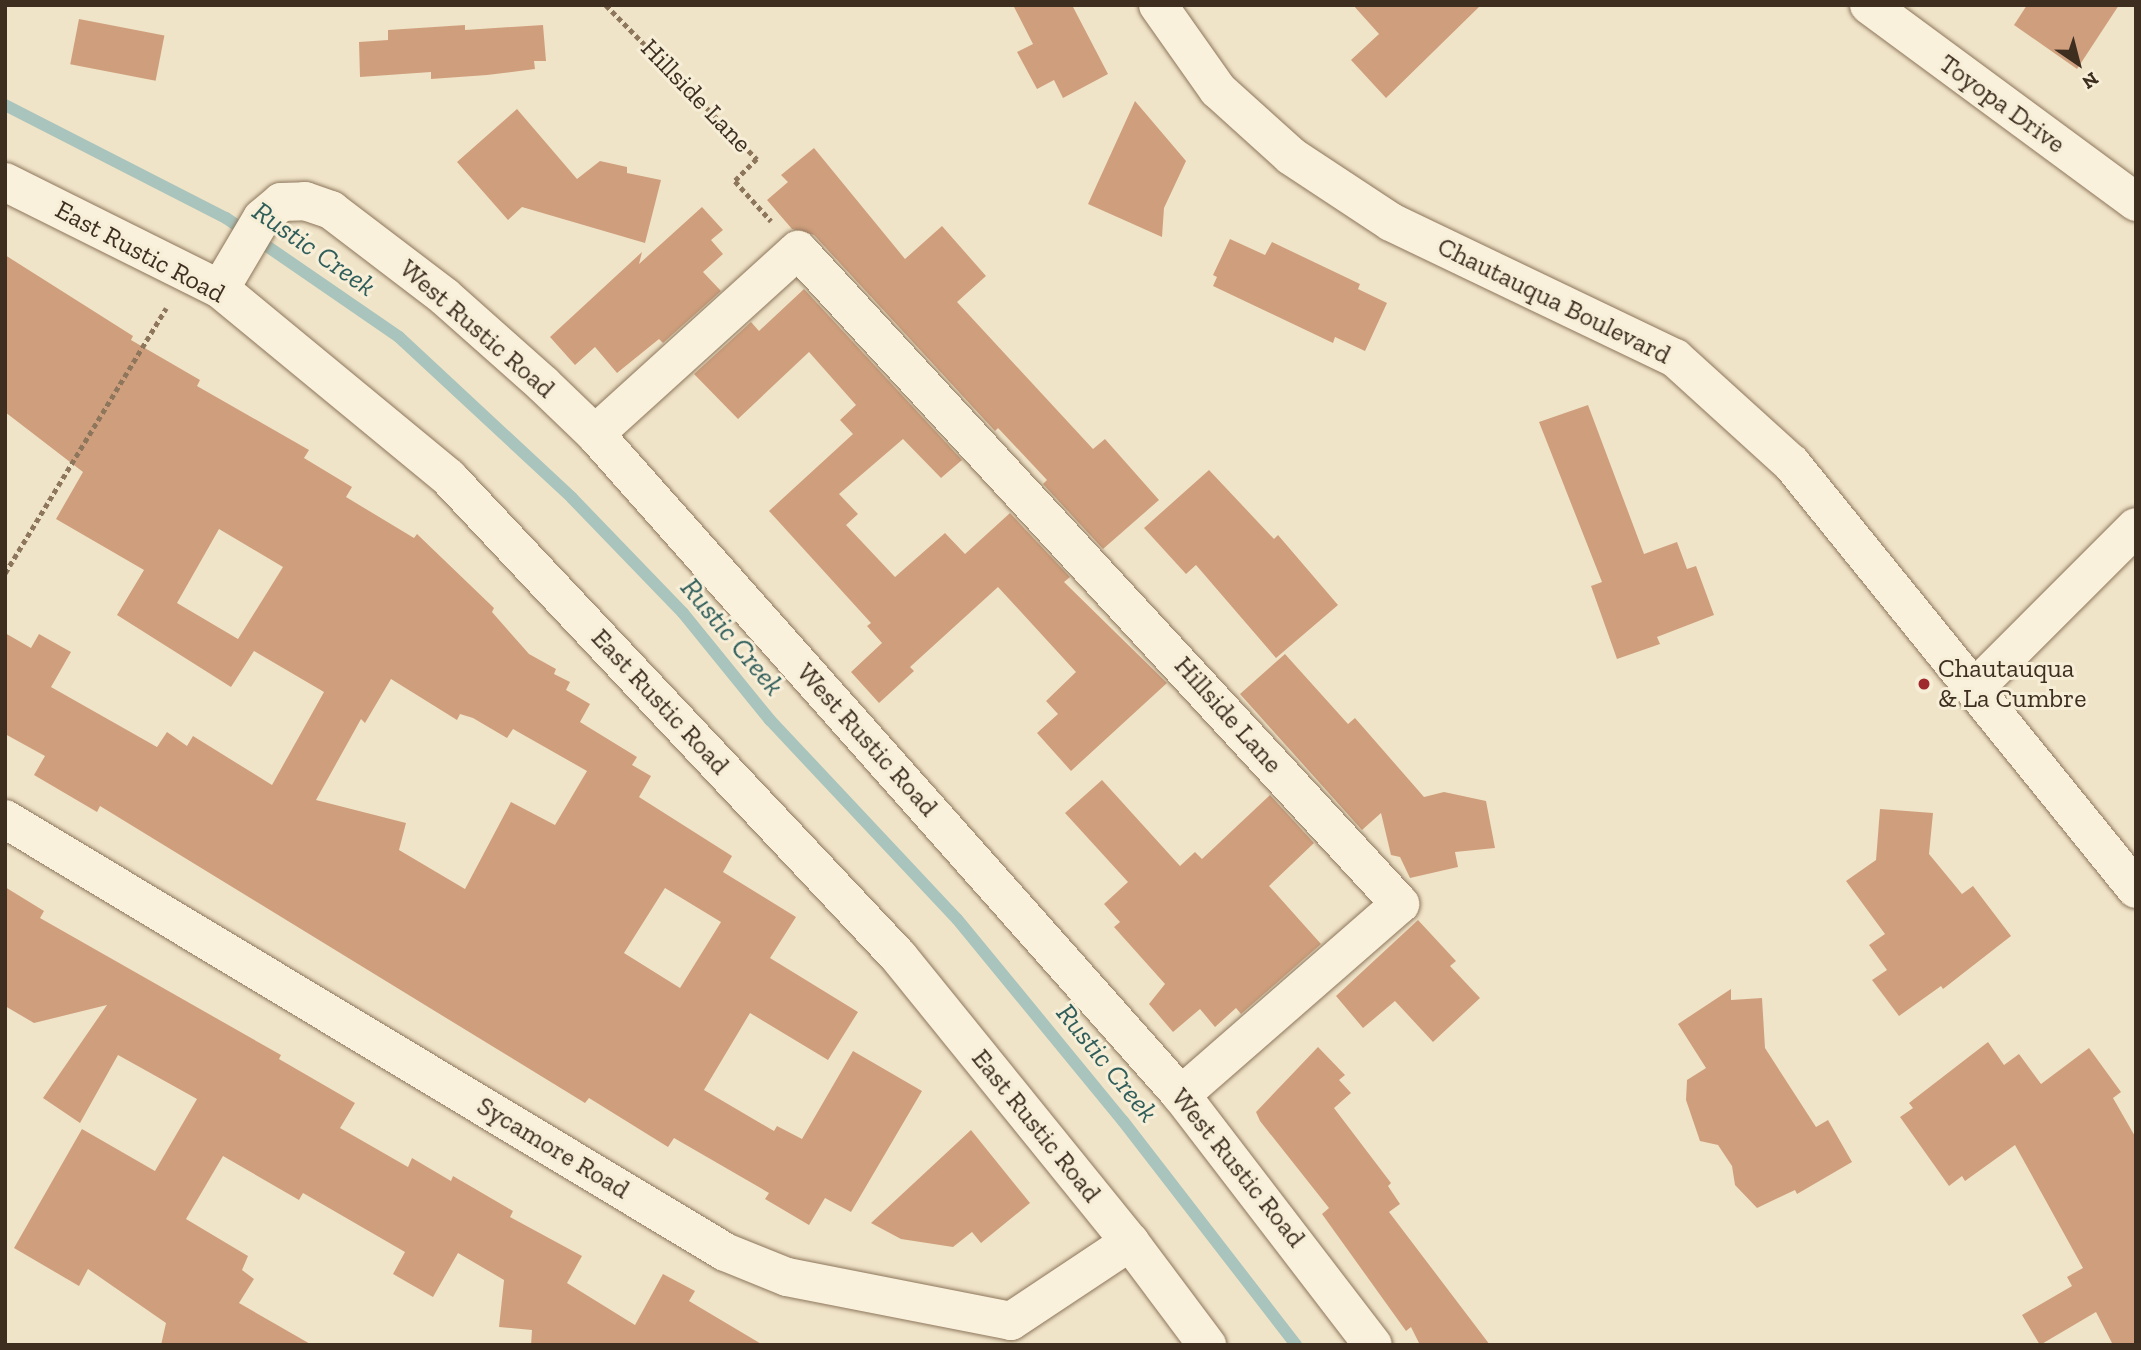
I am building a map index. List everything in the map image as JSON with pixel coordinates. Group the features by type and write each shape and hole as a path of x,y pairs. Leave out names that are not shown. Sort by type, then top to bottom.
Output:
{"street":[{"name":"Chautauqua Boulevard","path":"1158,5 1218,90 1291,156 1391,222 1675,358 1791,463 1976,687 2136,889"},
{"name":"Toyopa Drive","path":"1869,5 2136,202"},
{"name":"East Rustic Road","path":"5,182 215,275 449,478 899,957 1130,1242 1207,1345"},
{"name":"West Rustic Road","path":"215,275 262,218 281,202 305,201 331,210 445,297 594,434 1181,1095 1373,1345"},
{"name":"Hillside Lane","path":"798,250 859,312 1400,904 1181,1095"},
{"path":"594,434 798,250"},
{"path":"1976,687 2136,527"},
{"name":"Sycamore Road","path":"5,819 725,1252 787,1277 1011,1321 1130,1242"}],"path":[{"name":"Hillside Lane","path":"606,5 757,159 735,181 798,250"},
{"path":"5,573 215,275"}],"building":[{"path":"1013,5 1072,5 1108,74 1063,98 1054,80 1037,89 1017,52 1033,44"},
{"path":"1353,5 1481,5 1386,98 1351,60 1379,34"},
{"path":"2027,5 2119,5 2077,69 2014,25"},
{"path":"79,19 164,36 156,81 70,64"},
{"path":"465,25 465,30 543,25 546,61 534,61 535,69 487,75 431,79 431,72 360,77 359,42 388,40 388,30"},
{"path":"1135,101 1186,161 1164,208 1162,237 1088,204"},
{"path":"517,109 577,179 600,161 627,167 627,173 661,180 645,243 522,207 508,220 457,162"},
{"path":"814,148 905,259 942,226 986,276 957,302 1093,449 1105,439 1159,500 1103,549 1043,484 1047,480 998,428 995,431 814,235 792,229 767,200 788,182 781,175"},
{"path":"702,207 723,230 711,240 723,254 703,272 721,291 663,343 659,339 617,373 595,347 575,365 550,337 642,252 639,264"},
{"path":"1230,239 1265,255 1272,242 1360,284 1358,289 1387,303 1365,351 1335,337 1333,343 1213,286 1217,277 1213,275"},
{"path":"5,255 133,336 131,340 200,380 197,386 309,450 304,458 352,487 346,497 414,538 417,534 494,608 492,612 529,654 556,669 554,674 570,682 566,690 590,704 580,722 637,757 632,765 651,776 639,797 732,856 723,872 796,917 770,958 858,1012 828,1060 750,1013 704,1090 774,1131 777,1126 802,1139 853,1051 922,1091 851,1212 825,1198 809,1225 765,1199 769,1193 674,1138 668,1147 589,1098 585,1103 100,806 97,812 34,775 45,756 5,734 5,633 31,648 39,634 71,652 51,687 157,747 167,732 187,746 193,736 272,785 324,692 254,651 231,687 117,615 144,570 56,519 83,472 5,412","holes":["219,529 283,567 238,639 177,603","391,679 457,720 460,714 473,718 507,738 513,729 587,771 555,825 511,802 465,889 399,850 406,823 316,800 361,719 365,723","665,888 721,922 680,988 624,953"]},
{"path":"804,289 962,460 941,478 903,439 839,494 858,514 846,525 895,577 945,533 965,554 1010,513 1070,577 1064,582 1167,683 1071,771 1037,733 1058,714 1046,701 1076,672 998,587 910,667 914,671 879,703 851,672 882,643 867,626 871,623 769,511 853,434 840,420 856,405 809,352 738,419 694,374 751,322 759,331"},
{"path":"1588,405 1644,554 1677,542 1687,569 1696,566 1714,615 1657,637 1660,644 1617,659 1591,586 1602,582 1539,422"},
{"path":"1209,470 1274,539 1278,535 1338,605 1276,658 1196,565 1186,574 1144,528"},
{"path":"1285,654 1348,724 1355,718 1424,797 1444,792 1486,801 1495,848 1455,852 1458,867 1410,878 1400,857 1391,855 1381,813 1362,830 1240,694"},
{"path":"1102,780 1180,866 1195,852 1202,859 1270,795 1314,843 1269,886 1321,944 1241,1014 1236,1008 1215,1027 1200,1009 1173,1032 1149,1004 1165,984 1114,927 1120,922 1104,904 1128,882 1065,813"},
{"path":"1880,809 1933,813 1929,854 1962,894 1973,886 2011,936 1943,989 1941,986 1899,1016 1872,980 1887,970 1869,945 1885,934 1846,881 1876,860"},
{"path":"5,887 44,911 40,918 281,1055 279,1059 355,1103 340,1128 408,1167 412,1158 451,1181 453,1176 513,1211 510,1217 582,1256 567,1283 635,1325 663,1274 695,1291 689,1301 763,1345 531,1345 532,1330 499,1327 504,1280 458,1253 433,1297 393,1274 405,1252 303,1193 299,1200 223,1156 186,1219 248,1256 242,1270 254,1279 239,1303 312,1345 161,1345 166,1323 88,1269 79,1286 14,1248 82,1129 155,1171 197,1099 118,1055 80,1123 43,1098 107,1005 34,1023 5,1006"},
{"path":"1418,920 1456,961 1450,966 1480,998 1433,1042 1395,1001 1363,1028 1336,996"},
{"path":"1731,989 1731,1000 1762,998 1765,1048 1816,1127 1828,1120 1852,1162 1797,1194 1795,1190 1757,1208 1735,1185 1732,1166 1718,1145 1700,1141 1686,1100 1687,1080 1706,1068 1678,1024"},
{"path":"1988,1042 2004,1065 2019,1054 2041,1084 2089,1048 2121,1092 2113,1098 2136,1138 2136,1345 2113,1345 2096,1312 2040,1345 2022,1315 2072,1286 2067,1277 2083,1268 2015,1145 1965,1181 1962,1176 1949,1186 1900,1117 1913,1108 1909,1103"},
{"path":"1318,1047 1345,1075 1339,1080 1351,1093 1334,1108 1391,1183 1388,1186 1400,1204 1389,1212 1490,1345 1420,1345 1411,1327 1406,1331 1322,1214 1329,1208 1260,1121 1256,1112"},
{"path":"971,1130 1030,1203 981,1243 972,1232 953,1247 901,1239 871,1223"}],"waterway":[{"name":"Rustic Creek","path":"5,105 226,218 399,337 572,498 683,613 770,720 957,919 1123,1121 1296,1345"}],"place":[{"name":"Chautauqua & La Cumbre","path":"1924,684"}]}
